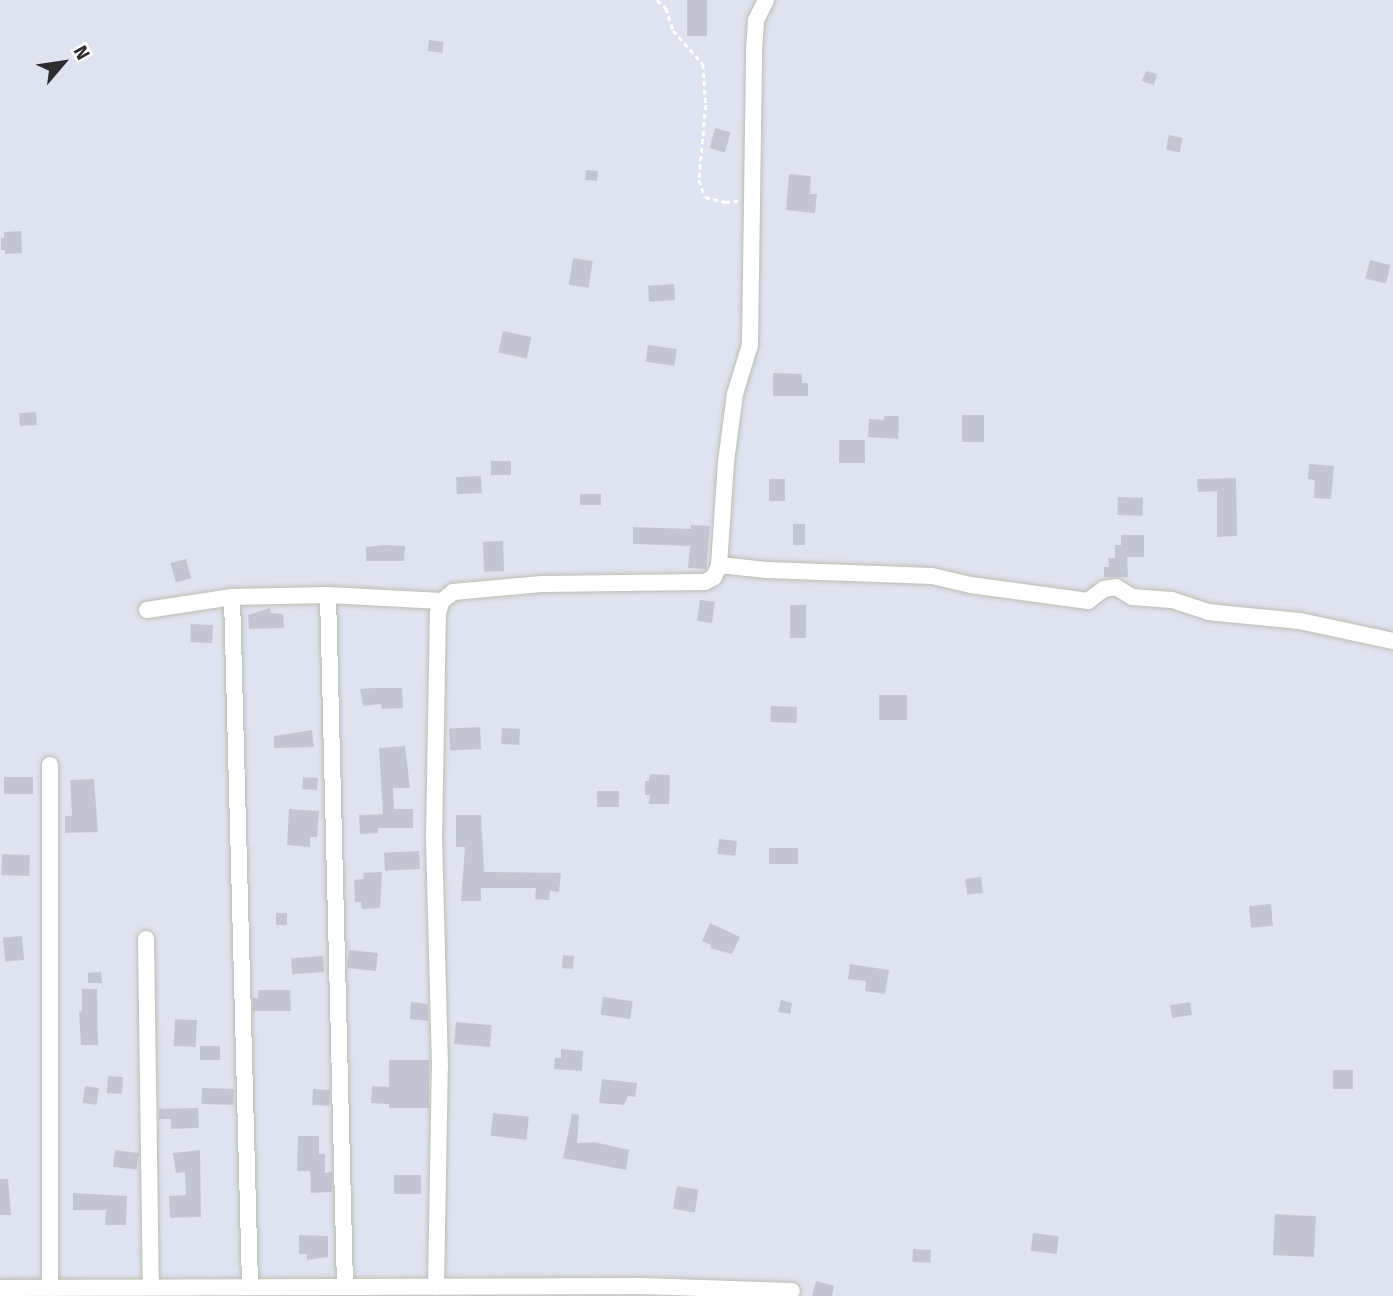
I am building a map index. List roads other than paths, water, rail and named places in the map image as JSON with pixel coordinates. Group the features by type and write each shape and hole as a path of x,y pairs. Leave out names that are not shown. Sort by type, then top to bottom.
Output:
{"street":[{"path":"436,1287 440,1067 434,839 438,613 442,601 453,592 542,584 705,582 714,577 719,565 726,461 735,394 750,345 754,50 756,20 765,0"},
{"path":"719,565 932,576 971,585 1088,601 1104,589 1116,587 1132,597 1172,600 1208,612 1300,621 1393,641"},
{"path":"147,610 232,597 328,595 442,601"},
{"path":"328,595 345,1286"},
{"path":"232,597 250,1286"},
{"path":"50,765 50,1288"},
{"path":"146,939 151,1287"},
{"path":"5,1291 50,1288 98,1292 151,1287 191,1291 250,1286 436,1287 463,1292 642,1286 792,1291"}]}
